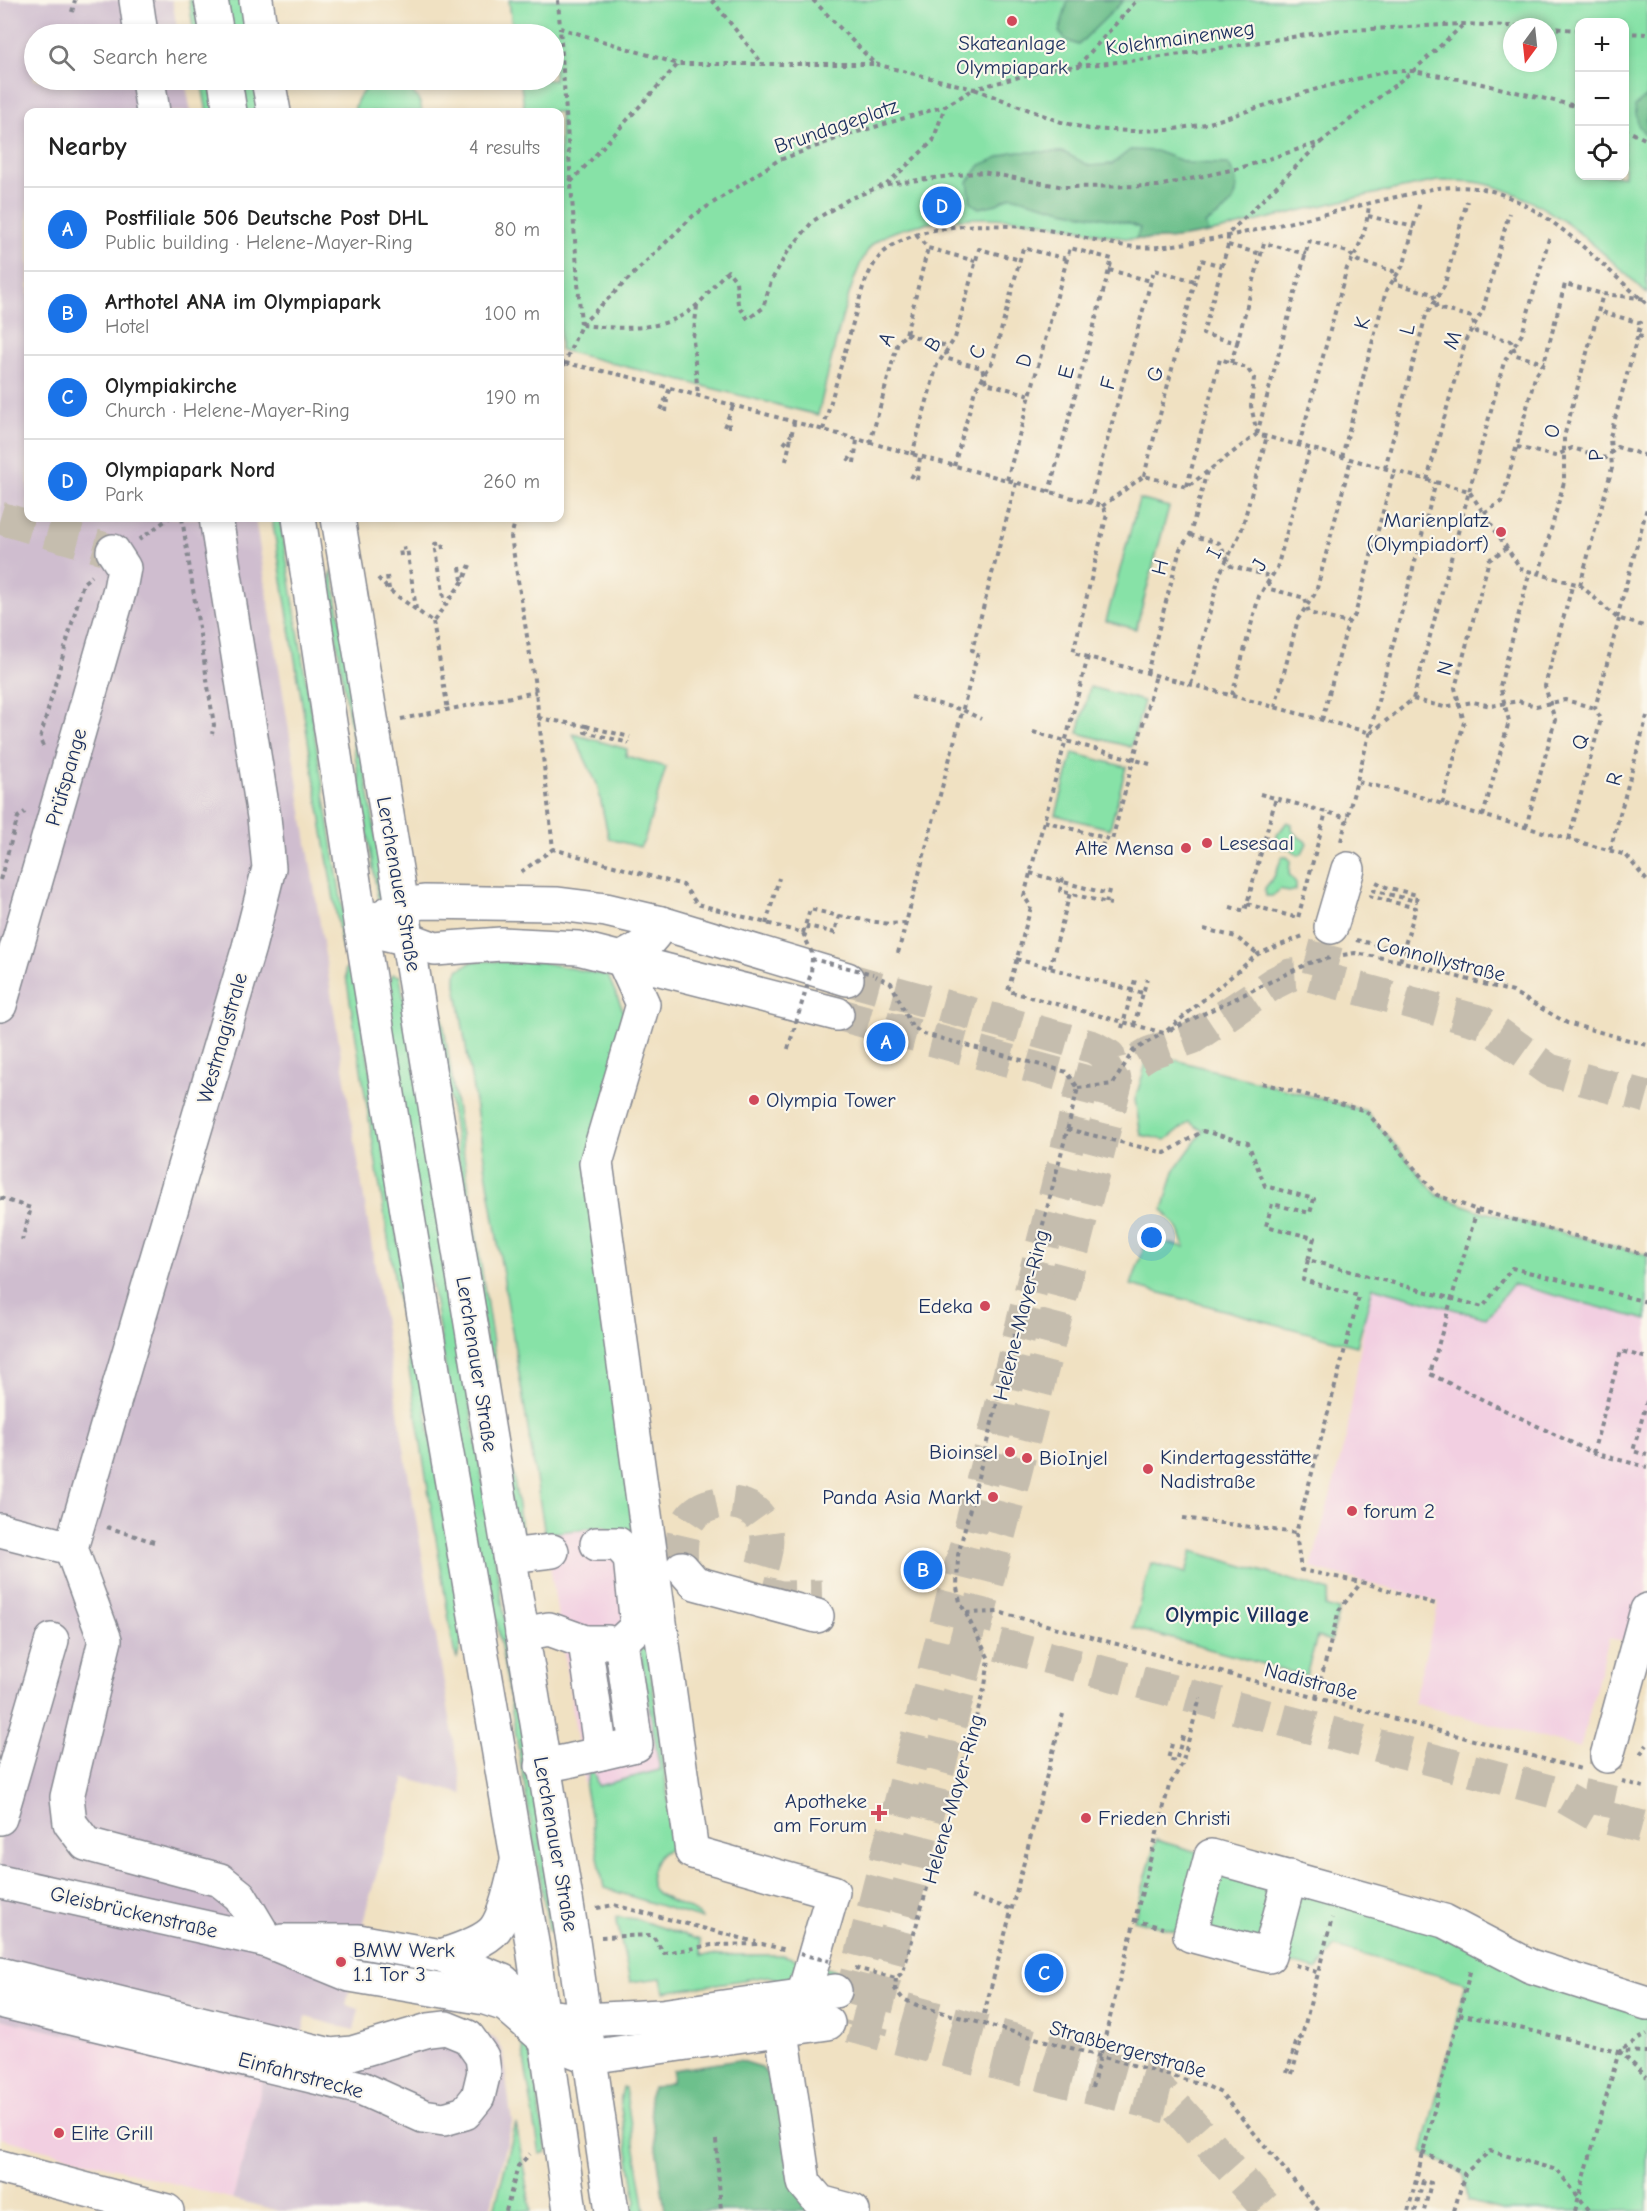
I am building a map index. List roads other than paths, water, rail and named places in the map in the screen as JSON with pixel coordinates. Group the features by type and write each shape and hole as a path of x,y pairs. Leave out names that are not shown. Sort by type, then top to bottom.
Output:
{"main road":[{"path":"211,0 215,24"},
{"path":"256,0 260,24"},
{"path":"150,90 152,108"},
{"path":"227,90 229,108"},
{"path":"270,90 273,108"},
{"name":"Westmagistrale","path":"71,1548 245,958 269,868 264,817 217,522"},
{"name":"Lerchenauer Straße","path":"339,522 403,905 542,1766 573,1941 612,2211"},
{"name":"Lerchenauer Straße","path":"300,523 361,928 441,1420 533,1948 570,2211"},
{"name":"Prüfspange","path":"0,1005 120,589 124,568 113,551"},
{"path":"1330,933 1352,875"},
{"path":"361,928 403,905 434,902 558,904 606,910 661,923 757,952 860,976"},
{"path":"622,958 645,946 655,936 661,923"},
{"path":"361,928 408,939 435,949 501,944 578,948 837,1014"},
{"path":"622,958 643,1004 596,1162 692,1852 833,1892 787,2009 804,2183 820,2202 853,2211"},
{"path":"0,1530 71,1548 105,1640 67,1797 70,1823 86,1844 220,1880 240,1896 267,1941 350,1975 485,1998 506,2005 589,2057 787,2009 832,1976"},
{"path":"522,1634 549,1629 585,1642 621,1642 637,1627 630,1557 618,1544 597,1544"},
{"path":"509,1556 552,1551"},
{"path":"682,1568 695,1583 817,1616"},
{"path":"1604,1769 1647,1610"},
{"path":"0,1818 52,1640"},
{"path":"585,1642 601,1753"},
{"path":"542,1766 636,1745 621,1642"},
{"path":"441,1956 467,1947 495,1929 510,1894 517,1862"},
{"path":"1290,1877 1444,1921 1530,1966 1647,2003"},
{"name":"Gleisbrückenstraße","path":"0,1882 267,1941"},
{"path":"267,1941 358,1941 441,1956 503,1981 544,2028"},
{"name":"Einfahrstrecke","path":"0,1974 331,2055 352,2053 429,2030 446,2028 468,2037 482,2057 484,2072 478,2097 465,2114 444,2119 423,2116 361,2088 0,2001"},
{"path":"544,2028 584,2020 787,2009 828,2023"},
{"path":"0,2166 167,2211"}],"tunnel":[{"path":"0,518 113,551"},
{"path":"1318,976 1331,927"},
{"path":"1094,1079 1115,1074 1149,1053 1192,1038 1274,983 1290,975 1305,974 1482,1022 1549,1070 1647,1097"},
{"path":"847,979 1093,1047 1109,1056 1116,1084 871,2031"},
{"path":"837,1014 1084,1081 844,2024"},
{"path":"682,1568 683,1537 686,1526 693,1516 703,1508 715,1504 741,1505 752,1510 761,1519 766,1531 766,1553 754,1590"},
{"path":"762,1592 780,1597 822,1596"},
{"path":"951,1632 1557,1793 1595,1815 1647,1828"},
{"path":"1595,1815 1607,1756"},
{"path":"858,1996 1148,2078 1269,2211"},
{"path":"850,2026 1179,2110"}],"place":[{"name":"Skateanlage Olympiapark","path":"1012,21"},
{"name":"Olympiapark Nord","path":"942,206"},
{"name":"Marienplatz (Olympiadorf)","path":"1501,532"},
{"name":"Lesesaal","path":"1207,843"},
{"name":"Alte Mensa","path":"1186,848"},
{"name":"Postfiliale 506 Deutsche Post DHL","path":"886,1042"},
{"name":"Olympia Tower","path":"754,1100"},
{"name":"Edeka","path":"985,1306"},
{"name":"Bioinsel","path":"1010,1452"},
{"name":"BioInjel","path":"1027,1458"},
{"name":"Kindertagesstätte Nadistraße","path":"1148,1469"},
{"name":"Panda Asia Markt","path":"993,1497"},
{"name":"forum 2","path":"1352,1511"},
{"name":"Arthotel ANA im Olympiapark","path":"923,1570"},
{"name":"Apotheke am Forum","path":"879,1813"},
{"name":"Frieden Christi","path":"1086,1818"},
{"name":"BMW Werk 1.1 Tor 3","path":"341,1962"},
{"name":"Olympiakirche","path":"1044,1973"},
{"name":"Elite Grill","path":"59,2133"}],"district":[{"name":"Olympic Village","path":"1237,1614"}]}
